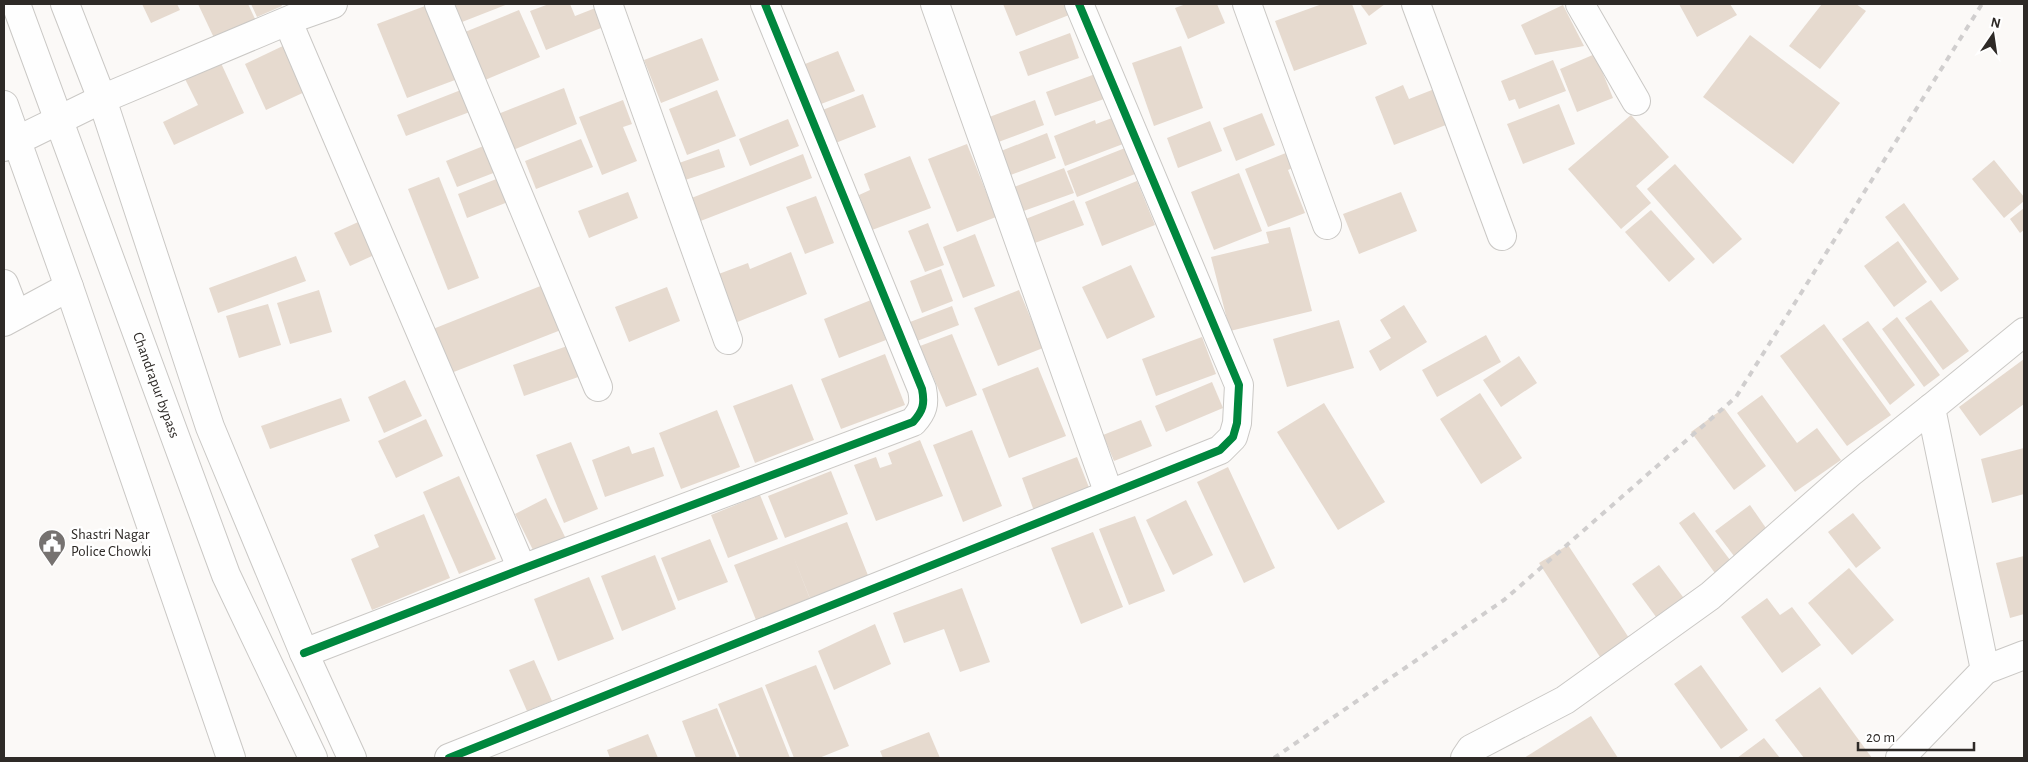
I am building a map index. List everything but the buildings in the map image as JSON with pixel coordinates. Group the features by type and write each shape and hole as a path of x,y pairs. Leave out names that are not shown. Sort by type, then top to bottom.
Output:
{"main road":[{"name":"Chandrapur bypass","path":"16,4 226,576 313,758"},
{"path":"65,4 102,99 210,427 304,653 352,758"},
{"path":"11,144 102,99 294,14 333,4"},
{"path":"439,4 598,387"},
{"path":"608,4 728,340"},
{"path":"304,653 914,422 922,413 925,401 922,390 764,4"},
{"path":"935,4 1109,494"},
{"path":"449,758 1220,450 1233,437 1237,422 1239,385 1079,4"},
{"path":"1247,4 1327,225"},
{"path":"1416,4 1502,236"},
{"path":"1580,4 1636,101"},
{"path":"294,14 522,569"},
{"path":"4,105 11,144 69,287 231,758"},
{"path":"4,284 10,319 69,287"},
{"path":"1465,758 1471,749 1565,700 1710,596 1850,472 2024,332"},
{"path":"1931,408 1985,670"},
{"path":"1900,758 1985,670 2024,655"}],"railway":[{"path":"1274,758 1504,600 1736,397 1982,4"}],"cycle path":[{"path":"304,653 913,422 919,414 923,403 922,389 765,4"},
{"path":"449,758 1220,450 1233,437 1237,423 1239,385 1079,4"}],"place":[{"name":"Shastri Nagar Police Chowki","path":"52,567"}]}
